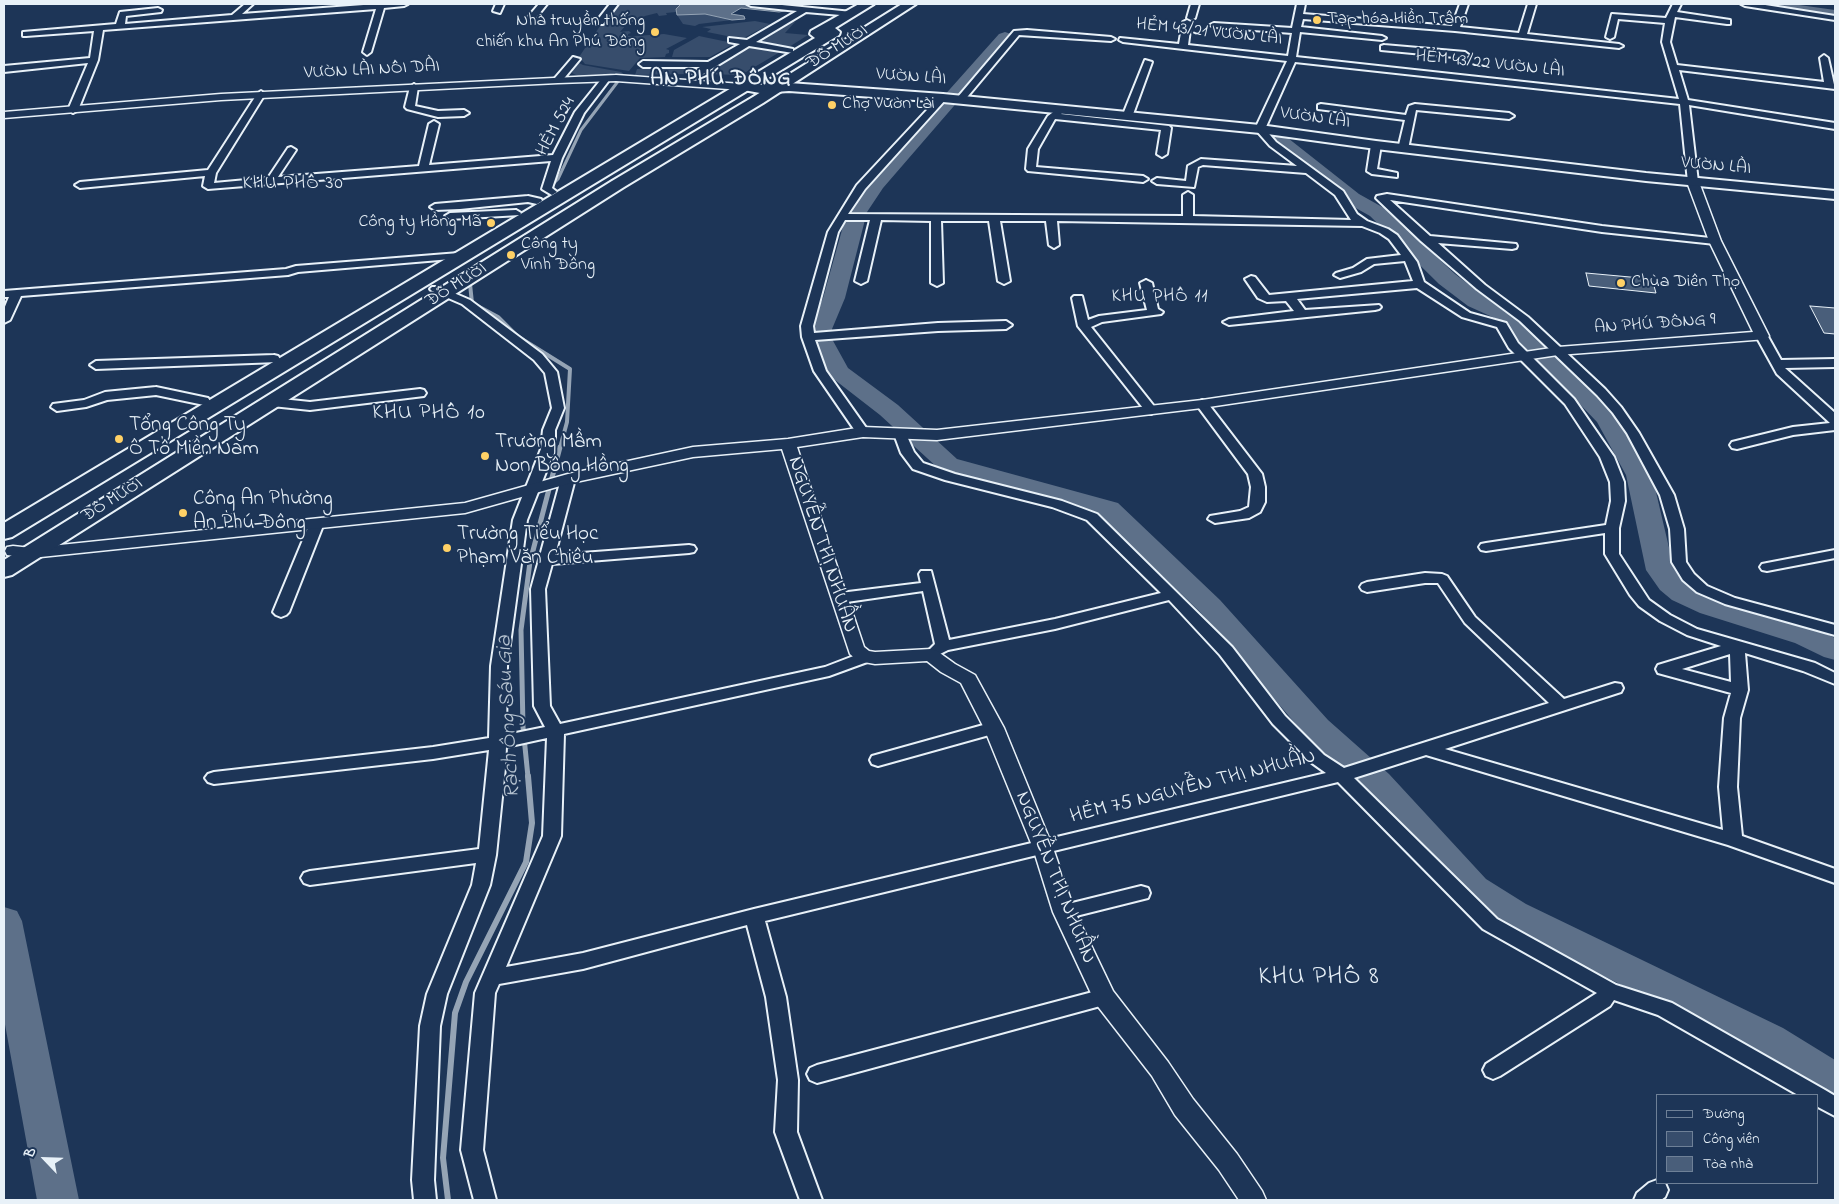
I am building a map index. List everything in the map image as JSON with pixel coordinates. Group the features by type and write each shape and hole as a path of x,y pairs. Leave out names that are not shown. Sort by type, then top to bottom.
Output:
{"highway":[{"name":"ĐỖ MƯỜI","path":"761,85 790,51 868,4"},
{"name":"ĐỖ MƯỜI","path":"4,570 272,402 440,291 761,85 881,4"},
{"name":"ĐỖ MƯỜI","path":"4,532 451,256 544,196 761,85 898,4"},
{"name":"ĐỖ MƯỜI","path":"4,521 274,359 451,256 910,4"},
{"name":"ĐỖ MƯỜI","path":"8,554 440,291"}],"main road":[{"name":"VƯỜN LÀI","path":"761,85 952,99 1057,113 1127,117 1260,129 1376,145 1692,182 1835,195"}],"street":[{"path":"234,18 249,4"},
{"path":"26,34 404,4"},
{"path":"532,18 543,4"},
{"path":"600,22 614,4"},
{"path":"751,4 788,5 852,14"},
{"path":"1183,47 1195,4"},
{"path":"1301,4 1292,58 1260,129 1273,144 1339,193 1354,216 1363,223 1393,237 1412,262 1419,284"},
{"path":"1455,29 1464,4"},
{"path":"1523,35 1532,4"},
{"path":"1677,4 1670,17 1666,42 1684,102 1692,182 1715,241 1781,371 1835,420"},
{"path":"1745,4 1835,18"},
{"path":"1790,4 1835,11"},
{"path":"367,52 381,6"},
{"path":"120,26 123,14 158,10"},
{"path":"695,76 709,65 803,11"},
{"path":"1299,16 1523,35 1619,46"},
{"path":"1610,37 1616,16 1670,17 1727,22"},
{"path":"778,19 788,20"},
{"path":"1214,25 1382,38"},
{"path":"73,110 94,60 99,28"},
{"path":"863,432 820,371 812,337 807,326 833,232 846,218 861,187 1017,33 1027,32 1111,39"},
{"path":"732,40 790,51"},
{"name":"HẺM 43/21 VƯỜN LÀI","path":"1123,40 1292,58"},
{"path":"1384,48 1464,64"},
{"name":"HẺM 43/22 VƯỜN LÀI","path":"1292,58 1464,64 1835,126"},
{"path":"1674,67 1832,85 1824,58"},
{"path":"558,80 576,59"},
{"path":"4,69 94,60"},
{"path":"643,64 666,61 709,65"},
{"path":"1127,117 1148,62"},
{"name":"VƯỜN LÀI","path":"611,79 695,76 761,85"},
{"name":"VƯỜN LÀI NỐI DÀI","path":"4,116 261,94 558,80 611,79 761,85"},
{"name":"HẺM 524","path":"544,196 557,158 580,112 611,79"},
{"path":"414,87 410,107 438,114 464,113"},
{"path":"261,94 211,173 208,186 557,158"},
{"path":"1321,107 1410,118"},
{"path":"1404,148 1412,108 1509,116"},
{"path":"1142,180 1031,169 1033,149 1057,113 1166,128 1162,154"},
{"path":"423,168 434,124"},
{"path":"1376,145 1372,171 1394,175"},
{"path":"270,181 290,150"},
{"path":"1157,182 1190,185 1193,166 1201,162 1306,170"},
{"path":"80,185 211,173"},
{"path":"1188,195 1188,220"},
{"path":"435,207 544,196"},
{"path":"1715,241 1602,229 1387,197 1381,198 1481,287 1524,319 1554,352 1601,392 1617,410 1633,433 1667,494 1677,529 1679,562 1688,577 1702,589 1730,601 1835,630"},
{"path":"447,216 516,213"},
{"path":"846,218 1051,218 1363,223"},
{"path":"936,218 937,283"},
{"path":"994,218 1004,281"},
{"path":"1051,218 1054,245"},
{"path":"861,281 872,219"},
{"path":"1425,239 1512,246"},
{"path":"4,294 288,272 296,269 451,256"},
{"path":"1340,276 1357,270 1371,261 1408,257"},
{"path":"1251,279 1262,296 1268,299 1419,284 1466,314 1502,325 1513,345 1526,355 1570,402 1607,457 1617,482 1618,501 1612,528 1612,554 1644,603 1665,618 1692,632 1809,667 1835,679"},
{"path":"1084,326 1099,319 1155,312 1146,283"},
{"path":"425,1200 422,1180 430,1026 437,994 480,885 487,855 502,742 499,666 520,520 537,487 548,449 549,430 558,408 551,372 538,358 466,302 440,291"},
{"path":"4,320 17,293"},
{"path":"1289,297 1302,314"},
{"path":"1078,298 1084,326 1151,410"},
{"path":"1229,322 1376,307"},
{"path":"812,337 938,327 1006,325"},
{"name":"AN PHÚ ĐÔNG 9","path":"788,444 863,432 938,436 1202,404 1526,355 1762,336"},
{"path":"96,366 274,359"},
{"path":"1777,364 1835,363"},
{"path":"57,407 86,403 104,396 156,391 204,401"},
{"path":"272,402 310,406 420,393"},
{"path":"1202,404 1254,474 1258,487 1258,502 1255,509 1244,516 1215,519"},
{"path":"1737,445 1793,431 1835,426"},
{"path":"904,434 908,453 918,466 950,477 1057,504 1092,517 1172,594 1226,651 1279,720 1318,759 1347,774 1490,924 1610,991 1665,1009 1814,1094"},
{"name":"NGUYỄN THỊ NHUẦN","path":"8,554 465,508 565,480 693,452 788,444 856,650 864,657 937,651 948,668 968,679 994,728 1043,848 1064,912 1104,996 1160,1069 1184,1107 1228,1162 1253,1200"},
{"path":"485,1200 472,1150 485,993 494,977 552,836 551,733 542,706 538,589 565,480"},
{"path":"281,612 317,523"},
{"path":"1486,547 1612,528"},
{"path":"546,560 689,549"},
{"path":"1767,567 1835,554"},
{"path":"1367,587 1425,578 1442,579 1470,620 1561,705"},
{"path":"840,598 928,580 937,651 1055,624 1172,594"},
{"path":"1733,840 1728,787 1732,718 1740,690 1736,646"},
{"path":"1736,646 1664,669 1740,690"},
{"path":"214,778 434,753 551,733 829,671 864,657"},
{"name":"HẺM 75 NGUYỄN THỊ NHUẦN","path":"494,977 583,961 754,916 1347,774 1615,688"},
{"path":"878,760 994,728"},
{"path":"1426,749 1733,840 1835,876"},
{"path":"310,878 487,855"},
{"path":"1064,912 1141,893"},
{"path":"754,916 776,997 788,1080 786,1132 811,1200"},
{"path":"1493,1070 1603,1000 1610,991"},
{"path":"817,1074 1104,996"},
{"path":"1819,1097 1835,1107"}],"green space":[{"path":"615,4 681,4 676,9 676,12 666,13 667,15 659,16 657,13 645,16 626,25 620,32 629,31 631,33 628,36 664,34 687,38 666,49 669,50 669,53 665,57 640,58 629,71 585,64 579,57"},
{"path":"705,14 732,20 695,26 683,24 677,15"},
{"path":"755,21 770,24 742,39 707,32 711,29 702,27"},
{"path":"795,22 785,33 808,35 789,47 759,42"},
{"path":"699,36 735,43 710,57 672,57 674,50"},
{"path":"755,47 780,52 741,75 704,74 747,48"},
{"path":"577,62 583,65 621,72 625,75 582,78 572,73"},
{"path":"637,69 692,69 691,74 635,75"}],"shaded area":[{"path":"681,4 740,4 795,9 779,12 741,8 731,14 744,16 745,19 732,20 705,14 677,15 676,9"}],"building":[{"name":"Chùa Diên Thọ","path":"1586,273 1652,279 1656,293 1589,286"},
{"path":"1810,306 1835,308 1835,334 1824,333"}],"waterway":[{"path":"1765,4 1835,15"},
{"path":"1005,37 876,184 857,212 834,298 821,329 821,339 839,372 889,410 948,464 1109,509 1210,606 1317,728 1377,782 1474,889 1513,914 1769,1040 1835,1081"},
{"path":"552,185 558,179 581,130 619,80"},
{"path":"1273,135 1352,198 1377,212 1447,279 1476,301 1507,315 1607,419 1639,475 1660,570 1670,584 1682,594 1710,607 1805,636 1835,650"},
{"name":"Rạch Ông Sáu Gia","path":"474,279 470,284 472,303 498,317 517,336 570,369 567,422 560,448"},
{"name":"Rạch Ông Sáu Gia","path":"528,777 523,727 521,630 530,562 560,447"},
{"name":"Rạch Ông Sáu Gia","path":"448,1200 443,1158 455,1013 466,982 526,862 532,823 528,776"},
{"path":"4,921 58,1200"}],"place":[{"name":"Tạp hóa Hiền Trâm","path":"1317,20"},
{"name":"Nhà truyền thống chiến khu An Phú Đông","path":"655,32"},
{"name":"Chợ Vườn Lài","path":"832,105"},
{"name":"Công ty Hồng Mã","path":"491,223"},
{"name":"Công ty Vĩnh Đông","path":"511,255"},
{"name":"Chùa Diên Thọ","path":"1621,283"},
{"name":"Tổng Công Ty Ô Tô Miền Nam","path":"119,439"},
{"name":"Trường Mầm Non Bông Hồng","path":"485,456"},
{"name":"Công An Phường An Phú Đông","path":"183,513"},
{"name":"Trường Tiểu Học Phạm Văn Chiêu","path":"447,548"}],"district":[{"name":"AN PHÚ ĐÔNG","path":"721,81"},
{"name":"KHU PHỐ 30","path":"293,185"},
{"name":"KHU PHỐ 11","path":"1160,298"},
{"name":"KHU PHỐ 10","path":"429,414"},
{"name":"KHU PHỐ 8","path":"1319,979"}]}
